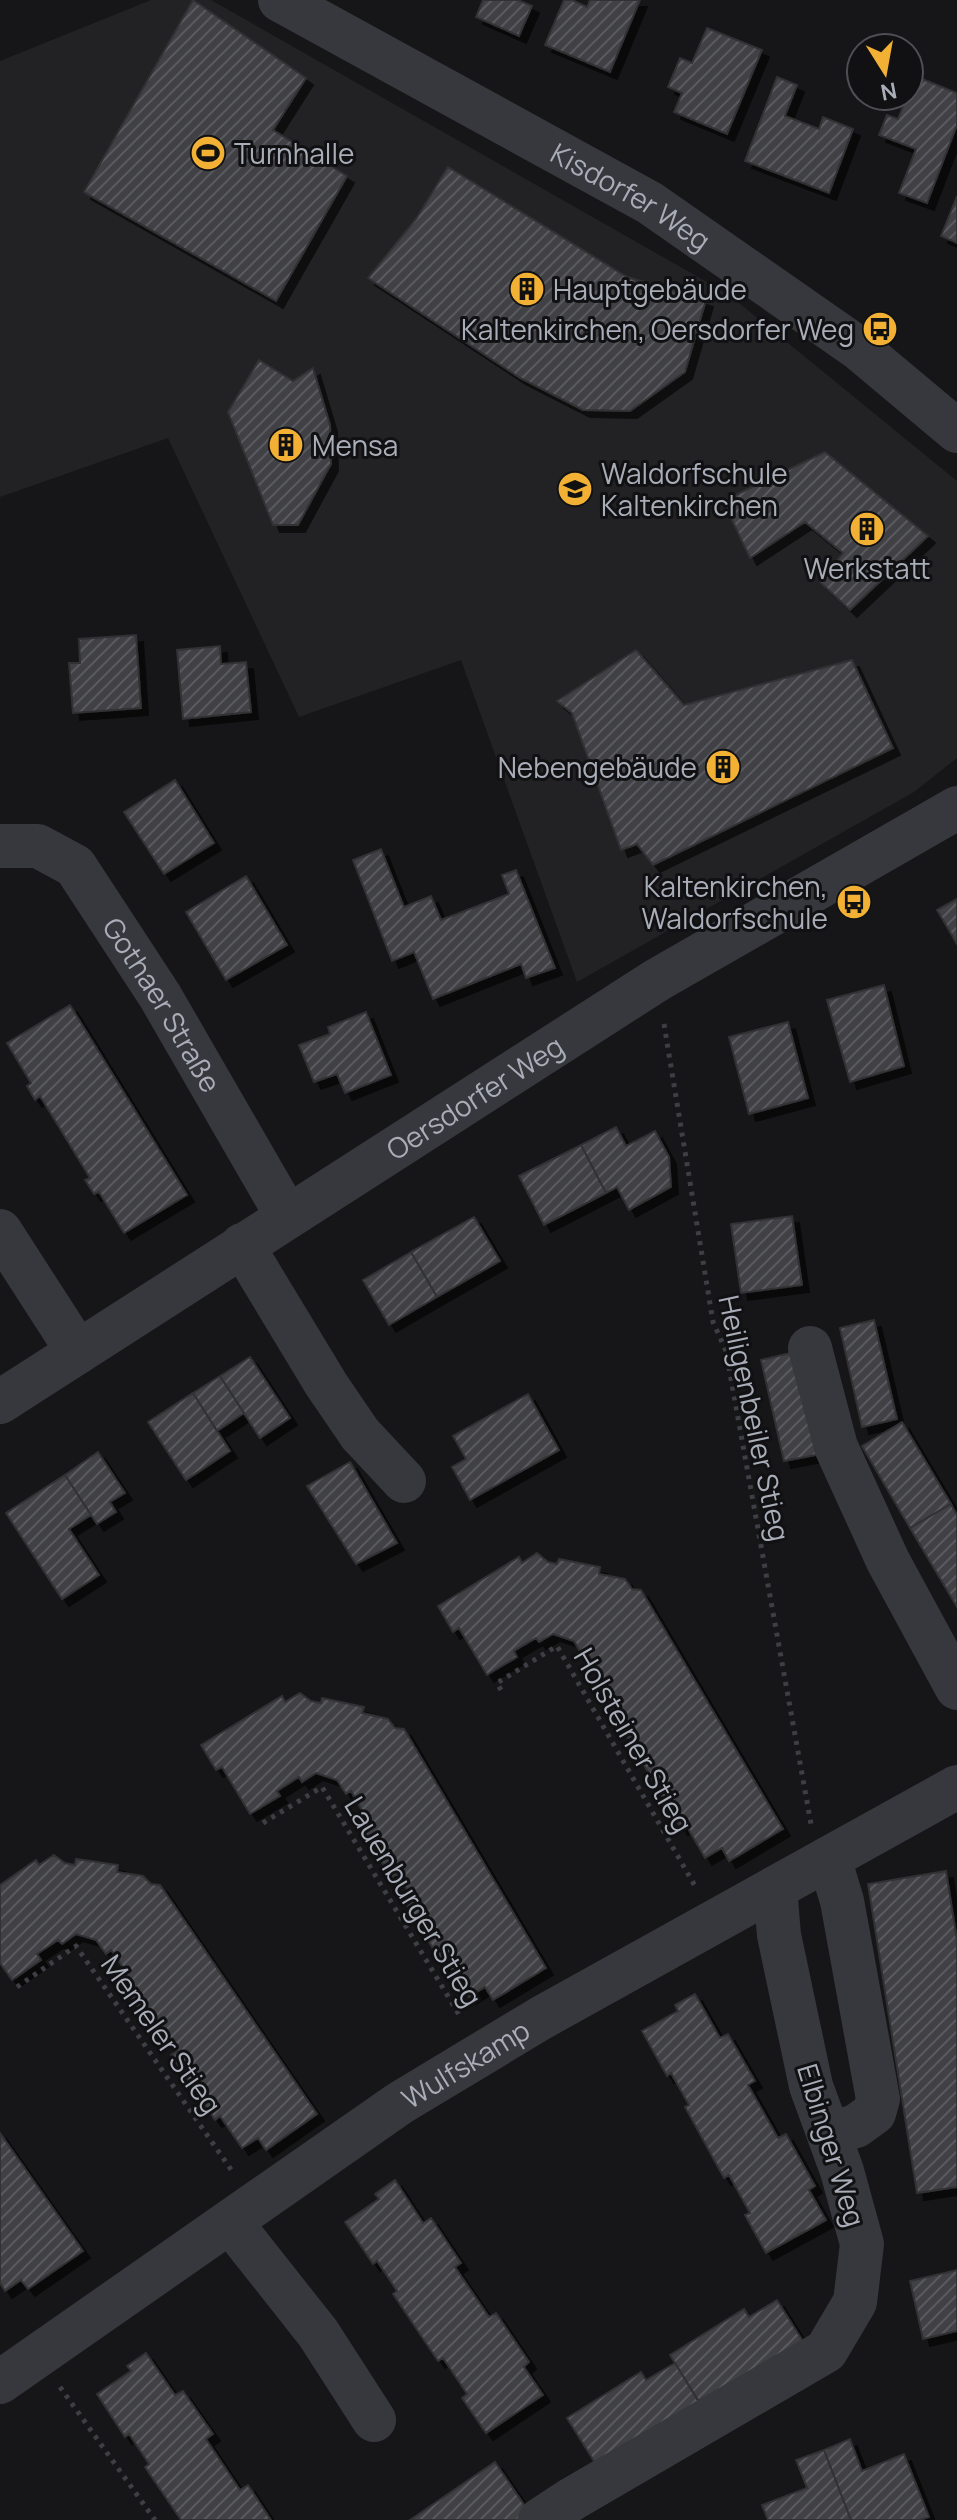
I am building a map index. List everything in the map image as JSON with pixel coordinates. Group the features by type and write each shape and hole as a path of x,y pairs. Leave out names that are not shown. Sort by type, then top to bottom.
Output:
{"street":[{"name":"Kisdorfer Weg","path":"280,0 650,203 858,348 957,431"},
{"name":"Oersdorfer Weg","path":"0,1402 657,980 957,808"},
{"name":"Gothaer Straße","path":"0,846 38,846 75,866 160,996 287,1216"},
{"path":"0,1231 78,1352"},
{"path":"242,1245 360,1434 404,1481"},
{"path":"810,1348 836,1447 888,1561 957,1688"},
{"name":"Wulfskamp","path":"1,2381 400,2103 715,1921 957,1787"},
{"path":"824,1861 842,1901 878,2099 874,2113 865,2120 829,2134"},
{"name":"Elbinger Weg","path":"540,2520 826,2351 855,2302 862,2244 842,2171 811,2086 779,1935 775,1888"},
{"path":"243,2214 374,2420"}],"path":[{"name":"Heiligenbeiler Stieg","path":"657,980 713,1322 726,1351 824,1861"},
{"name":"Holsteiner Stieg","path":"501,1690 497,1683 557,1646 715,1921"},
{"name":"Lauenburger Stieg","path":"263,1823 322,1787 483,2053"},
{"name":"Memeler Stieg","path":"17,1987 76,1946 243,2214"},
{"path":"1,2381 55,2380 155,2520"}],"shaded area":[{"name":"Waldorfschule Kaltenkirchen","path":"151,0 211,0 728,294 957,481 957,758 914,792 577,982 461,660 299,717 168,438 0,497 0,61"}],"building":[{"name":"Turnhalle","path":"193,0 306,78 273,130 347,176 276,301 84,192"},
{"path":"483,0 518,0 532,6 519,36 476,17"},
{"path":"564,0 587,7 590,0 640,0 610,72 545,45"},
{"path":"707,28 762,50 727,134 674,112 682,93 668,87 680,58 692,63"},
{"path":"777,77 797,85 785,116 819,129 823,117 853,129 829,193 745,161"},
{"path":"925,80 957,93 957,125 927,203 899,193 916,149 879,135 887,115 898,119 901,112 925,112"},
{"name":"Hauptgebäude","path":"448,167 627,277 706,300 685,372 630,411 583,410 520,378 368,278 416,219"},
{"path":"957,196 957,243 941,236"},
{"name":"Mensa","path":"259,360 293,381 313,368 330,425 331,464 298,525 273,525 228,412"},
{"name":"Werkstatt","path":"825,452 928,536 850,610 820,582 843,553 805,522 750,558 723,501"},
{"path":"136,635 141,708 73,713 69,663 80,663 79,639"},
{"path":"220,646 221,664 246,662 251,712 183,719 177,650"},
{"name":"Nebengebäude","path":"636,650 684,705 852,660 893,748 653,865 637,844 621,850 572,713 557,701"},
{"path":"175,780 214,843 164,874 124,812"},
{"path":"381,849 404,907 431,896 441,920 509,894 502,875 516,870 555,968 526,978 521,964 433,999 414,952 392,961 353,860"},
{"path":"246,876 287,945 226,980 186,912"},
{"path":"957,899 957,944 937,910"},
{"path":"884,985 904,1066 850,1082 827,1000"},
{"path":"70,1005 187,1195 124,1233 99,1192 94,1194 85,1180 90,1178 40,1096 35,1100 27,1086 31,1083 7,1043"},
{"path":"366,1012 391,1075 345,1093 337,1074 314,1082 299,1045 330,1034 328,1027"},
{"path":"788,1022 808,1098 749,1114 729,1037"},
{"path":"616,1127 626,1146 655,1131 669,1157 671,1187 629,1210 617,1187 606,1193 581,1145"},
{"path":"581,1145 606,1193 544,1225 519,1176"},
{"path":"792,1216 802,1285 741,1293 731,1224"},
{"path":"474,1217 500,1261 437,1297 411,1252"},
{"path":"411,1252 437,1297 389,1325 363,1280"},
{"path":"874,1320 897,1419 862,1427 840,1328"},
{"path":"799,1351 821,1454 784,1461 761,1360"},
{"path":"250,1357 290,1418 260,1438 220,1376"},
{"path":"220,1376 244,1413 217,1431 193,1393"},
{"path":"193,1393 230,1451 186,1480 148,1422"},
{"path":"528,1394 559,1450 470,1500 452,1467 466,1459 453,1436"},
{"path":"902,1422 951,1504 910,1528 862,1446"},
{"path":"98,1452 125,1493 110,1502 116,1512 97,1524 65,1475"},
{"path":"350,1462 397,1543 356,1564 307,1486"},
{"path":"65,1475 91,1515 69,1529 99,1575 62,1599 6,1513"},
{"path":"951,1504 957,1515 957,1607 910,1528"},
{"path":"537,1553 548,1562 557,1564 559,1559 600,1567 599,1574 625,1579 632,1589 641,1590 783,1829 729,1861 722,1848 705,1858 686,1825 681,1828 641,1760 647,1757 634,1735 628,1738 593,1680 601,1675 587,1652 582,1655 574,1641 553,1634 539,1642 536,1638 514,1651 517,1657 487,1675 459,1628 453,1632 438,1606 519,1557 522,1563"},
{"path":"300,1693 311,1701 321,1703 322,1698 364,1707 362,1713 388,1719 395,1728 404,1729 546,1968 493,2000 485,1987 469,1997 449,1965 444,1967 404,1900 411,1896 397,1874 391,1878 356,1819 364,1814 351,1791 346,1794 337,1780 316,1773 302,1782 299,1777 277,1791 280,1796 250,1814 222,1767 216,1770 201,1745 282,1696 285,1702"},
{"path":"54,1855 65,1863 75,1865 76,1859 118,1865 117,1872 143,1876 151,1884 160,1885 317,2114 266,2150 258,2138 242,2148 220,2116 215,2120 171,2055 177,2051 163,2030 156,2034 118,1978 126,1972 111,1950 106,1954 96,1940 76,1934 62,1944 58,1940 37,1954 41,1960 12,1980 0,1963 0,1885 36,1860 39,1865"},
{"path":"946,1871 957,1940 957,2187 917,2193 868,1884"},
{"path":"695,1994 720,2038 728,2034 755,2081 748,2085 778,2138 786,2134 815,2186 809,2190 826,2220 766,2253 745,2215 750,2213 729,2175 724,2178 685,2107 689,2105 671,2073 667,2076 642,2031 678,2011 675,2005"},
{"path":"0,2133 83,2251 28,2289 21,2280 5,2291 0,2283"},
{"path":"395,2180 423,2223 431,2218 461,2263 455,2267 489,2317 496,2313 529,2362 524,2367 543,2395 486,2433 462,2398 467,2394 443,2358 438,2361 393,2294 397,2291 377,2261 373,2264 345,2222 379,2199 375,2194"},
{"path":"957,2270 957,2331 923,2339 910,2281"},
{"path":"777,2300 811,2354 703,2408 670,2355 744,2309 749,2317"},
{"path":"146,2353 175,2395 183,2391 213,2434 206,2439 240,2490 248,2485 271,2520 181,2520 145,2467 149,2464 129,2434 125,2437 97,2394 131,2371 127,2366"},
{"path":"675,2363 708,2417 600,2471 567,2418 641,2372 646,2380"},
{"path":"850,2439 862,2471 904,2454 929,2517 920,2520 851,2520 824,2450"},
{"path":"824,2450 851,2520 768,2520 762,2505 807,2488 796,2460"},
{"path":"495,2462 529,2512 517,2520 410,2520"}],"place":[{"name":"Turnhalle","path":"208,153"},
{"name":"Hauptgebäude","path":"527,289"},
{"name":"Kaltenkirchen, Oersdorfer Weg","path":"880,329"},
{"name":"Mensa","path":"286,445"},
{"name":"Waldorfschule Kaltenkirchen","path":"575,489"},
{"name":"Werkstatt","path":"867,529"},
{"name":"Nebengebäude","path":"723,767"},
{"name":"Kaltenkirchen, Waldorfschule","path":"854,902"}]}
